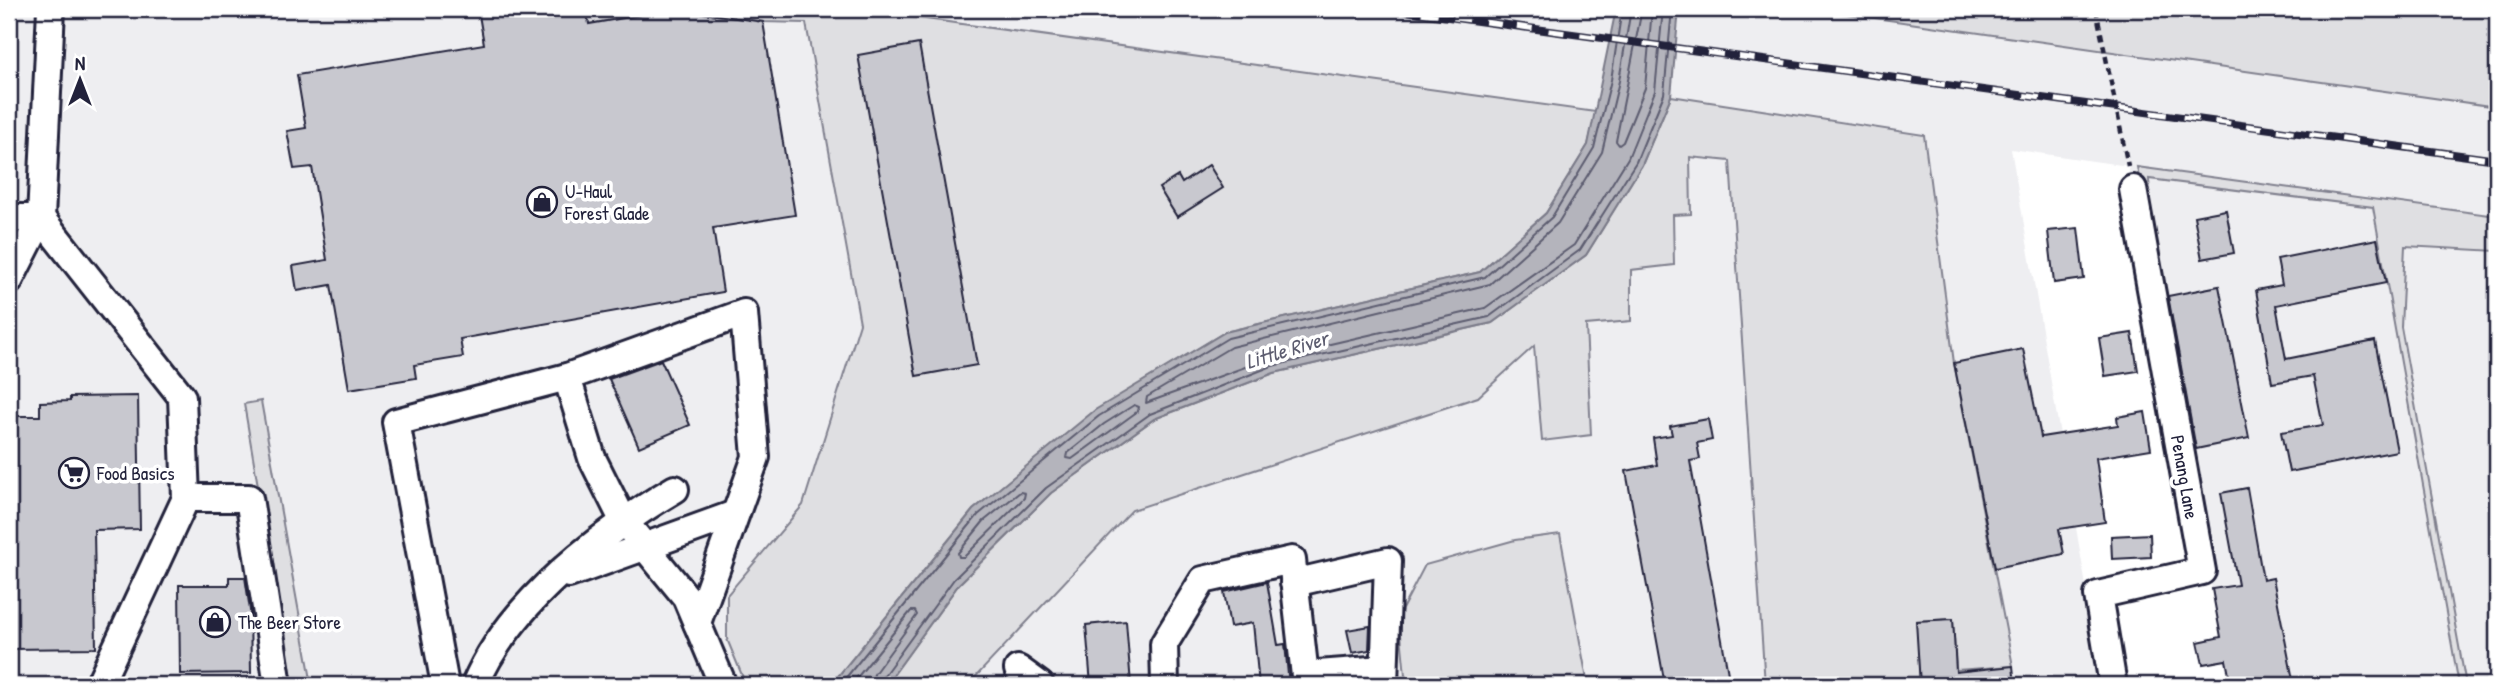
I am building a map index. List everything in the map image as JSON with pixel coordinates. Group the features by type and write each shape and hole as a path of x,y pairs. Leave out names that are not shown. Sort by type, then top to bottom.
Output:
{"lane":[{"path":"9,281 41,218 51,9"},
{"name":"Penang Lane","path":"2113,685 2098,595 2202,571 2133,189"},
{"path":"9,218 41,218"},
{"path":"41,218 182,397 186,498 99,685"},
{"path":"445,685 396,422 567,377 744,313 756,457 697,623"},
{"path":"567,377 592,458 623,520 686,597 723,685"},
{"path":"475,685 486,657 535,598 623,520 675,489"},
{"path":"186,498 249,498 278,685"},
{"path":"556,579 735,514"},
{"path":"1166,685 1164,644 1203,580 1292,560 1294,583 1305,680 1384,677 1388,561 1294,583"},
{"path":"1018,669 1040,685"}],"path":[{"path":"2096,9 2133,189"}],"shaded area":[{"path":"9,9 1812,9 2497,107 2497,685 2231,685 2128,166 2011,149 2103,685 886,685 959,584 1586,255 1604,78 1588,145 1225,332 973,510 831,685 9,685"},
{"path":"586,9 676,9 589,24"},
{"path":"676,9 854,9 1596,112 1588,145 1546,213 1480,272 1225,332 1095,411 973,510 831,685 746,685 727,639 727,595 803,505 860,323 806,23 763,22"},
{"path":"1812,9 2497,9 2497,107"},
{"path":"1671,96 1924,135 1954,363 2013,666 1956,670 1953,619 1917,621 1920,685 1765,685 1730,161 1690,157 1691,214 1673,215 1674,265 1631,270 1631,321 1586,325 1591,435 1542,441 1534,346 1478,397 1132,510 968,685 886,685 959,584 1051,493 1154,419 1274,373 1492,323 1586,255 1642,165"},
{"path":"2137,167 2497,216 2497,251 2405,246 2401,327 2466,685 2459,685 2373,207 2149,179 2150,194 2142,195"},
{"path":"261,401 312,685 292,685 244,404"},
{"path":"1560,534 1588,685 1406,685 1399,615 1425,565 1515,540"}],"water":[{"name":"Little River","path":"1616,9 1679,9 1671,96 1642,165 1586,255 1492,323 1274,373 1154,419 1051,493 959,584 886,685 831,685 973,510 1095,410 1225,332 1480,272 1546,213 1588,145"}],"building":[{"path":"478,9 586,9 589,24 676,9 763,22 795,215 713,228 723,292 460,339 463,357 414,365 416,378 349,389 331,285 297,291 293,266 327,260 312,167 294,169 287,131 306,128 297,75 484,44"},
{"path":"919,44 977,365 916,376 858,55"},
{"path":"1209,165 1223,188 1177,217 1159,188 1178,176 1182,183"},
{"path":"2226,210 2234,253 2202,259 2194,216"},
{"path":"2078,228 2084,279 2054,283 2048,231"},
{"path":"2377,239 2386,283 2276,305 2286,359 2375,341 2397,451 2289,472 2281,432 2323,425 2313,376 2272,383 2256,290 2282,285 2277,259"},
{"path":"2219,286 2249,438 2196,449 2168,296"},
{"path":"2132,333 2138,371 2105,376 2099,338"},
{"path":"2023,349 2041,437 2118,425 2117,417 2145,412 2151,449 2096,458 2105,522 2059,529 2064,554 1995,568 1954,363"},
{"path":"661,360 690,425 639,447 609,379"},
{"name":"Food Basics","path":"138,396 140,529 94,530 96,648 9,649 9,416 40,416 40,402 70,401 70,397"},
{"path":"1708,419 1712,440 1697,443 1700,459 1690,461 1730,685 1665,685 1626,471 1657,465 1653,438 1672,435 1670,426"},
{"path":"2247,488 2263,580 2273,578 2294,685 2231,685 2226,660 2203,664 2198,642 2221,637 2212,589 2238,585 2221,493"},
{"path":"2150,534 2151,557 2112,559 2111,536"},
{"name":"The Beer Store","path":"229,577 245,577 250,610 251,673 180,674 179,585 229,585"},
{"path":"1267,582 1278,645 1285,644 1289,685 1259,685 1253,623 1230,627 1224,592"},
{"path":"1953,619 1956,672 2013,666 2015,685 1920,685 1916,621"},
{"path":"1126,621 1131,685 1091,685 1086,625"},
{"path":"1370,626 1369,650 1352,653 1347,630"}],"railway":[{"path":"1390,9 2497,160"}],"place":[{"name":"U-Haul Forest Glade","path":"542,202"},
{"name":"Food Basics","path":"74,473"},
{"name":"The Beer Store","path":"215,622"}]}
